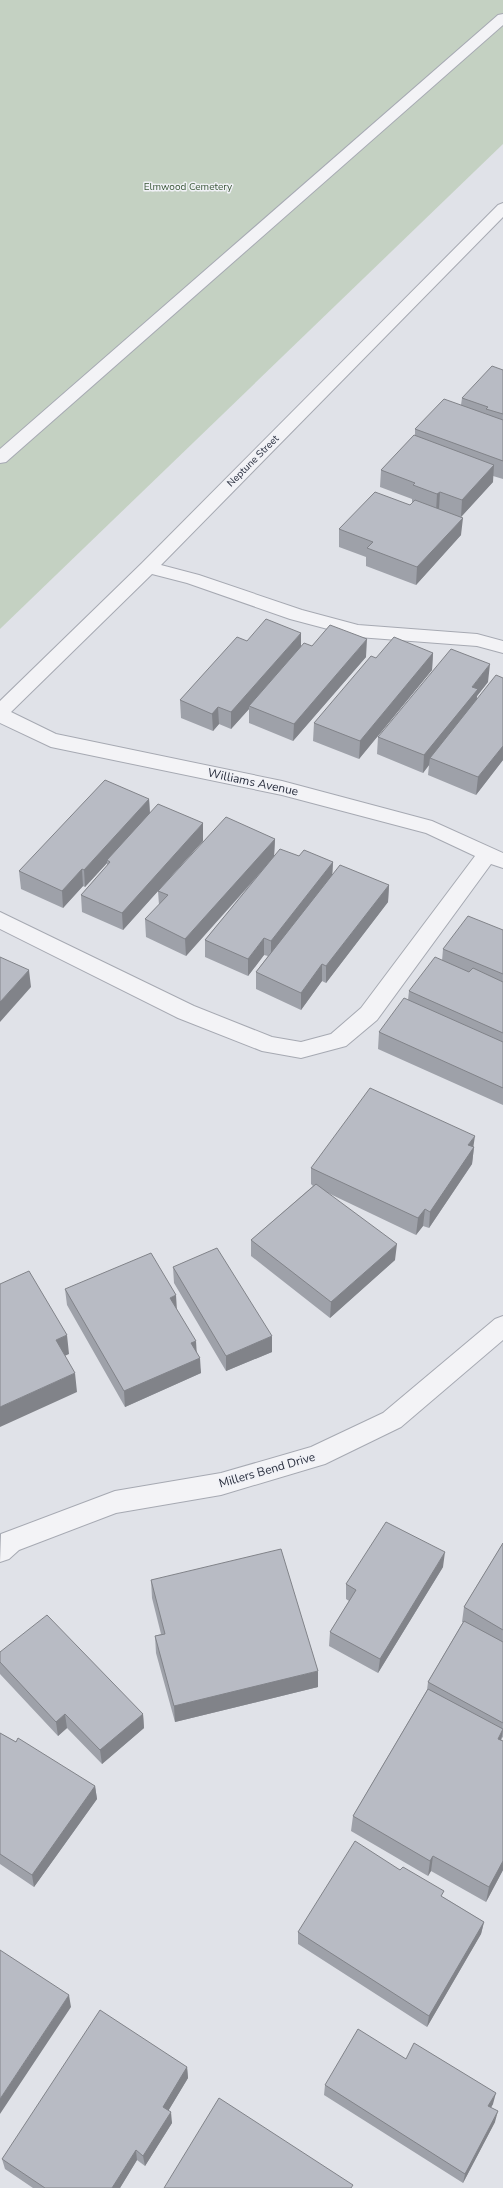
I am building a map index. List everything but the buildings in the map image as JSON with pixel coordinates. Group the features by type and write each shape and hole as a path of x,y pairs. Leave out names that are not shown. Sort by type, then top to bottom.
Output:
{"street":[{"path":"0,458 503,18"},
{"name":"Neptune Street","path":"0,713 148,567 503,208"},
{"path":"148,567 193,579 296,615 358,631 477,640 503,647"},
{"name":"Williams Avenue","path":"0,713 51,740 282,788 432,828 499,859"},
{"path":"0,920 186,1012 270,1045 301,1050 338,1040 369,1014 499,859"},
{"name":"Millers Bend Drive","path":"0,1550 10,1542 115,1502 221,1484 316,1456 392,1420 503,1326"}],"green space":[{"name":"Elmwood Cemetery","path":"0,0 503,0 503,144 0,629"}]}
